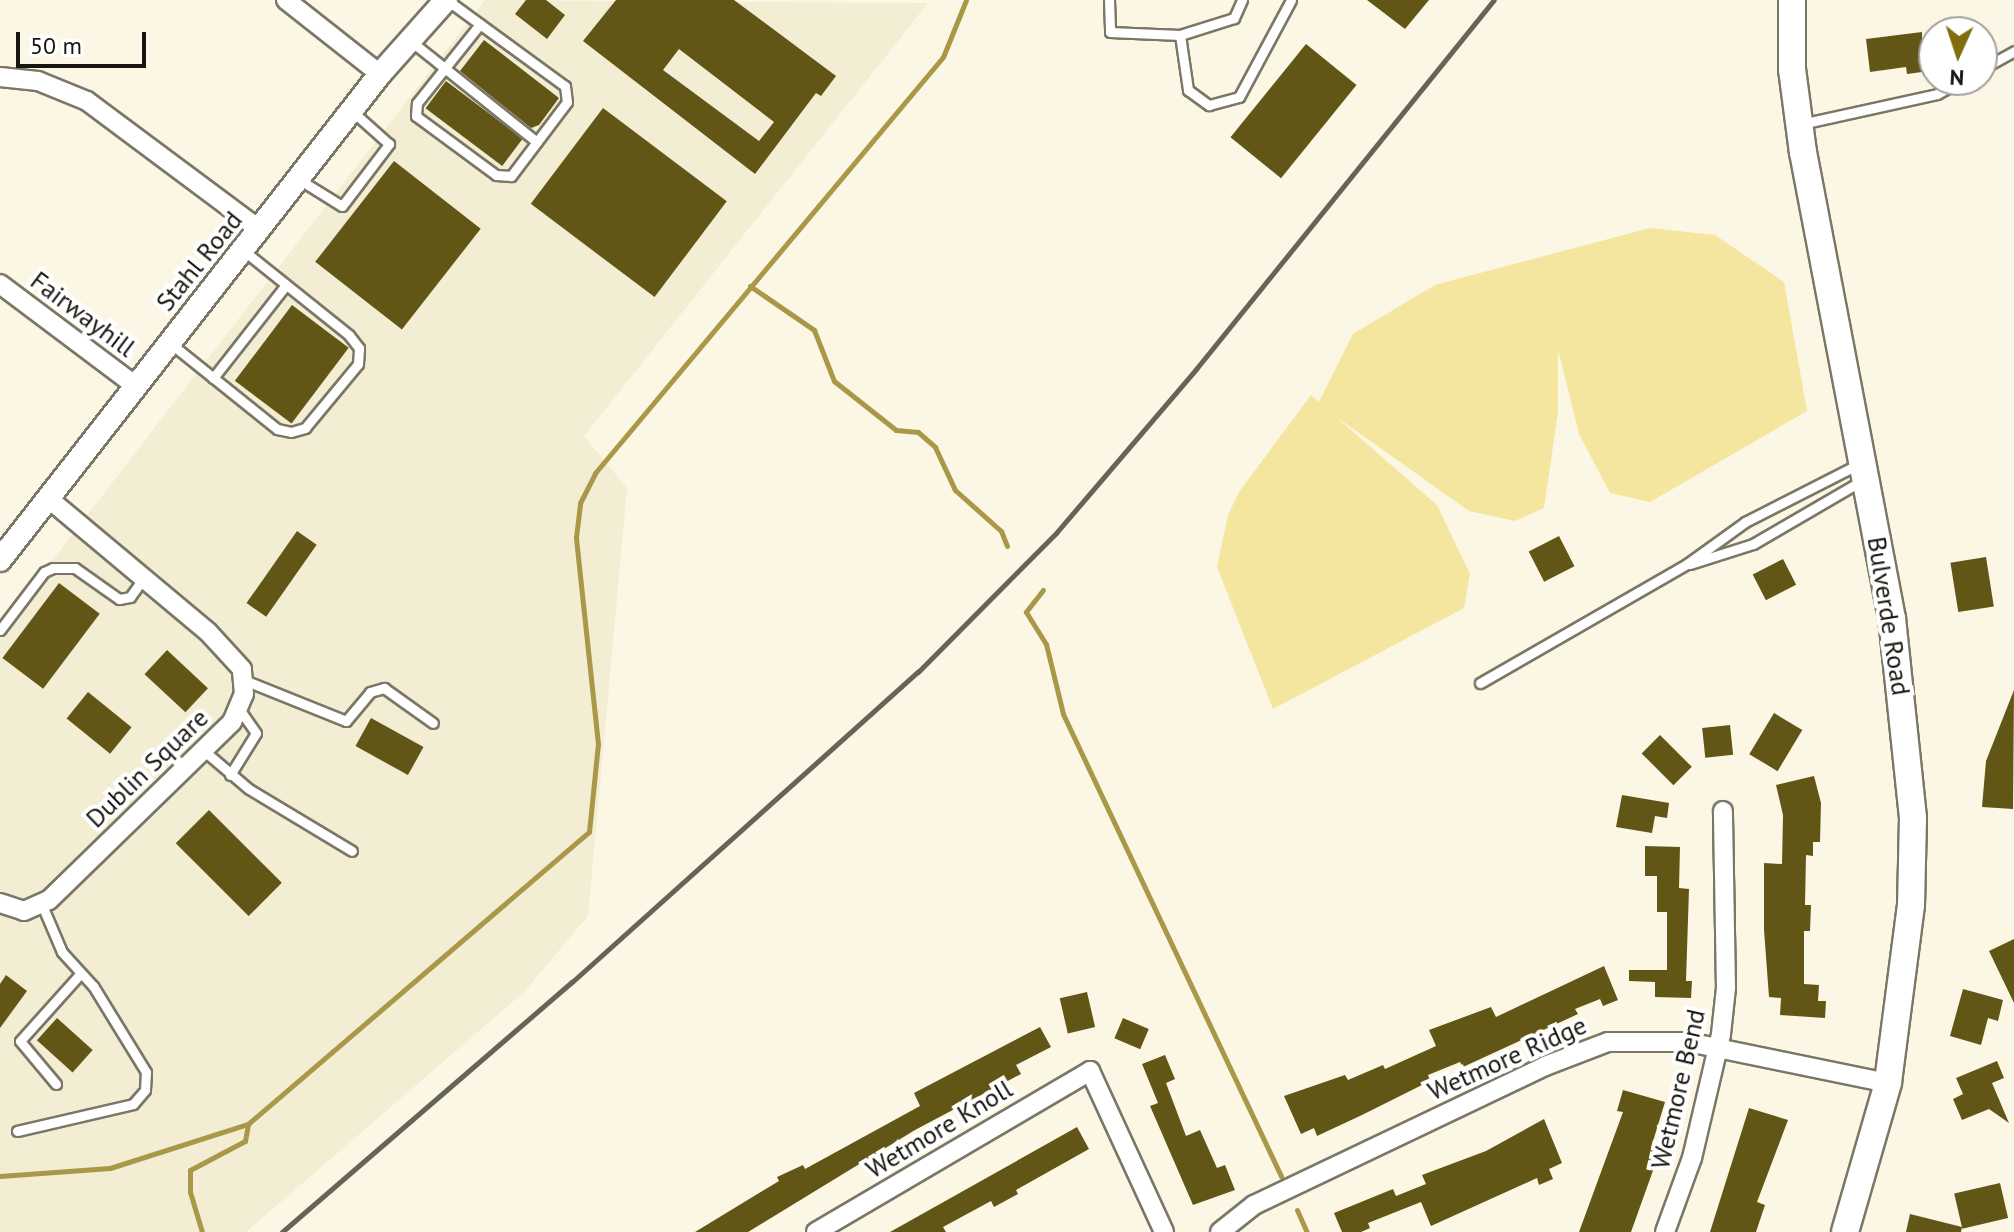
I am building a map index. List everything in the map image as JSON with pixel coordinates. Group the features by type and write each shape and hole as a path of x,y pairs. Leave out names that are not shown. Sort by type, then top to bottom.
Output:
{"main road":[{"name":"Bulverde Road","path":"1792,0 1792,69 1799,125 1899,662 1913,818 1911,905 1888,1083 1845,1232"}],"street":[{"path":"286,0 380,74"},
{"name":"Stahl Road","path":"0,560 380,74 446,0"},
{"path":"0,77 38,81 87,101 260,230"},
{"name":"Fairwayhill","path":"0,284 136,386"},
{"path":"48,498 146,575 236,661 244,680"},
{"name":"Dublin Square","path":"42,905 203,750 240,710 244,680"},
{"name":"Wetmore Bend","path":"1665,1232 1692,1158 1718,1047 1726,988 1723,811"},
{"path":"0,903 24,911 42,905"},
{"name":"Wetmore Ridge","path":"1220,1232 1254,1205 1573,1053 1623,1040 1718,1047 1888,1083"},
{"name":"Wetmore Knoll","path":"816,1232 1090,1071 1164,1232"}],"lane":[{"path":"446,0 480,24 565,86 567,102 511,176 496,175 416,116 417,103 480,24"},
{"path":"1109,0 1110,32 1180,35 1234,18 1242,0"},
{"path":"1180,35 1188,90 1209,105 1239,97 1291,0"},
{"path":"409,40 537,142"},
{"path":"1799,125 1928,96"},
{"path":"299,179 342,206 389,144 352,111"},
{"path":"170,343 277,429 291,432 305,428 358,364 359,348 349,335 243,251"},
{"path":"213,378 286,285"},
{"path":"1687,564 1753,544 1864,470"},
{"path":"1480,683 1687,564 1745,522 1864,470"},
{"path":"0,630 44,572 53,568 75,568 119,599 130,597 146,575"},
{"path":"244,680 346,721 370,692 384,688 433,723"},
{"path":"230,775 256,733 240,710"},
{"path":"203,750 230,775 352,851"},
{"path":"17,1131 133,1104 145,1090 146,1072 81,973 62,952 42,905"},
{"path":"56,1084 20,1041 81,973"}],"shaded area":[{"path":"485,0 928,3 584,436 627,488 588,916 524,992 246,1232 0,1232 0,628"},
{"path":"1650,228 1715,235 1784,282 1807,411 1650,502 1610,493 1579,434 1558,350 1558,412 1544,508 1515,521 1469,511 1335,416 1437,505 1470,574 1464,608 1273,709 1217,567 1228,515 1239,492 1311,395 1319,402 1353,334 1435,285"}],"building":[{"path":"526,0 546,0 565,15 547,39 515,14"},
{"path":"616,0 734,0 836,76 821,96 816,93 755,174 583,41","holes":["679,49 774,122 759,141 663,70"]},
{"path":"1367,0 1429,0 1405,29"},
{"path":"1918,32 1918,73 1907,74 1906,67 1870,72 1866,39"},
{"path":"484,40 559,98 539,125 531,128 460,71"},
{"path":"1306,44 1357,85 1281,178 1230,137"},
{"path":"446,81 523,139 502,166 426,108"},
{"path":"603,108 727,201 655,297 531,204"},
{"path":"394,161 481,229 402,330 315,262"},
{"path":"292,305 349,348 292,424 235,381"},
{"path":"297,531 317,545 266,617 247,603"},
{"path":"1559,536 1574,566 1544,582 1529,551"},
{"path":"1986,557 1994,606 1958,612 1950,563"},
{"path":"1783,559 1796,585 1766,600 1753,574"},
{"path":"59,583 100,614 43,689 2,658"},
{"path":"167,650 208,688 185,712 144,674"},
{"path":"2014,690 2013,809 1982,807 1986,761"},
{"path":"88,692 132,727 110,754 67,718"},
{"path":"1774,713 1802,730 1778,771 1749,754"},
{"path":"371,718 423,747 408,775 355,746"},
{"path":"1730,725 1733,755 1705,758 1702,728"},
{"path":"1660,735 1692,767 1673,785 1642,753"},
{"path":"1814,776 1821,803 1820,842 1813,842 1813,856 1806,855 1805,905 1811,905 1810,931 1804,931 1804,984 1819,985 1818,1001 1826,1001 1825,1018 1780,1015 1781,998 1769,997 1764,930 1764,863 1782,864 1783,815 1776,785"},
{"path":"1622,795 1669,803 1667,818 1655,816 1652,833 1616,827"},
{"path":"209,810 282,883 249,916 176,843"},
{"path":"1645,846 1680,847 1679,888 1689,889 1686,981 1692,981 1691,998 1655,997 1655,982 1629,981 1629,970 1667,970 1667,912 1657,912 1657,876 1645,876"},
{"path":"2014,939 2014,1003 1989,951"},
{"path":"1604,966 1618,1000 1603,1006 1600,999 1575,1009 1578,1014 1463,1067 1460,1062 1428,1075 1430,1081 1317,1136 1314,1128 1301,1134 1284,1096 1345,1075 1348,1080 1383,1065 1385,1069 1436,1046 1429,1030 1491,1007 1496,1017"},
{"path":"6,975 27,991 0,1028 0,984"},
{"path":"1963,989 2003,1000 1998,1021 1988,1018 1981,1045 1950,1036"},
{"path":"1087,992 1095,1027 1068,1033 1060,998"},
{"path":"57,1018 93,1050 73,1072 37,1040"},
{"path":"1123,1018 1149,1029 1140,1049 1114,1038"},
{"path":"1040,1027 1051,1047 1016,1065 1021,1074 915,1130 748,1232 695,1232 779,1181 777,1177 803,1165 805,1169 920,1106 914,1093"},
{"path":"1165,1055 1175,1079 1166,1083 1186,1136 1200,1130 1217,1168 1225,1165 1235,1190 1193,1205 1150,1106 1158,1103 1142,1064"},
{"path":"1997,1061 2004,1078 1992,1083 2009,1123 1989,1109 1962,1120 1953,1099 1963,1094 1956,1078"},
{"path":"1623,1090 1665,1102 1651,1148 1660,1151 1631,1232 1579,1232 1623,1112 1617,1111"},
{"path":"1749,1108 1788,1120 1757,1202 1765,1205 1756,1232 1710,1232"},
{"path":"1544,1119 1562,1163 1549,1169 1553,1179 1539,1185 1537,1178 1431,1226 1421,1202 1368,1223 1370,1228 1361,1232 1342,1232 1334,1213 1393,1189 1396,1196 1426,1184 1422,1175 1486,1151"},
{"path":"1077,1127 1089,1149 1016,1190 1018,1194 994,1207 991,1201 943,1227 946,1232 890,1232"},
{"path":"2000,1183 2008,1218 1962,1229 1954,1194"},
{"path":"1910,1214 1962,1227 1961,1232 1906,1232"}],"waterway":[{"path":"0,1176 110,1168 248,1124 589,832 598,744 576,537 580,503 595,473 943,57 966,0"},
{"path":"750,286 814,330 834,381 896,430 918,432 935,447 955,490 1001,531 1007,546"},
{"path":"1043,590 1026,612 1046,644 1063,714 1281,1176"},
{"path":"202,1232 190,1192 190,1170 245,1141 248,1124"},
{"path":"1297,1210 1307,1232"}],"railway":[{"path":"282,1232 572,982 918,672 1056,533 1196,369 1494,0"}]}
